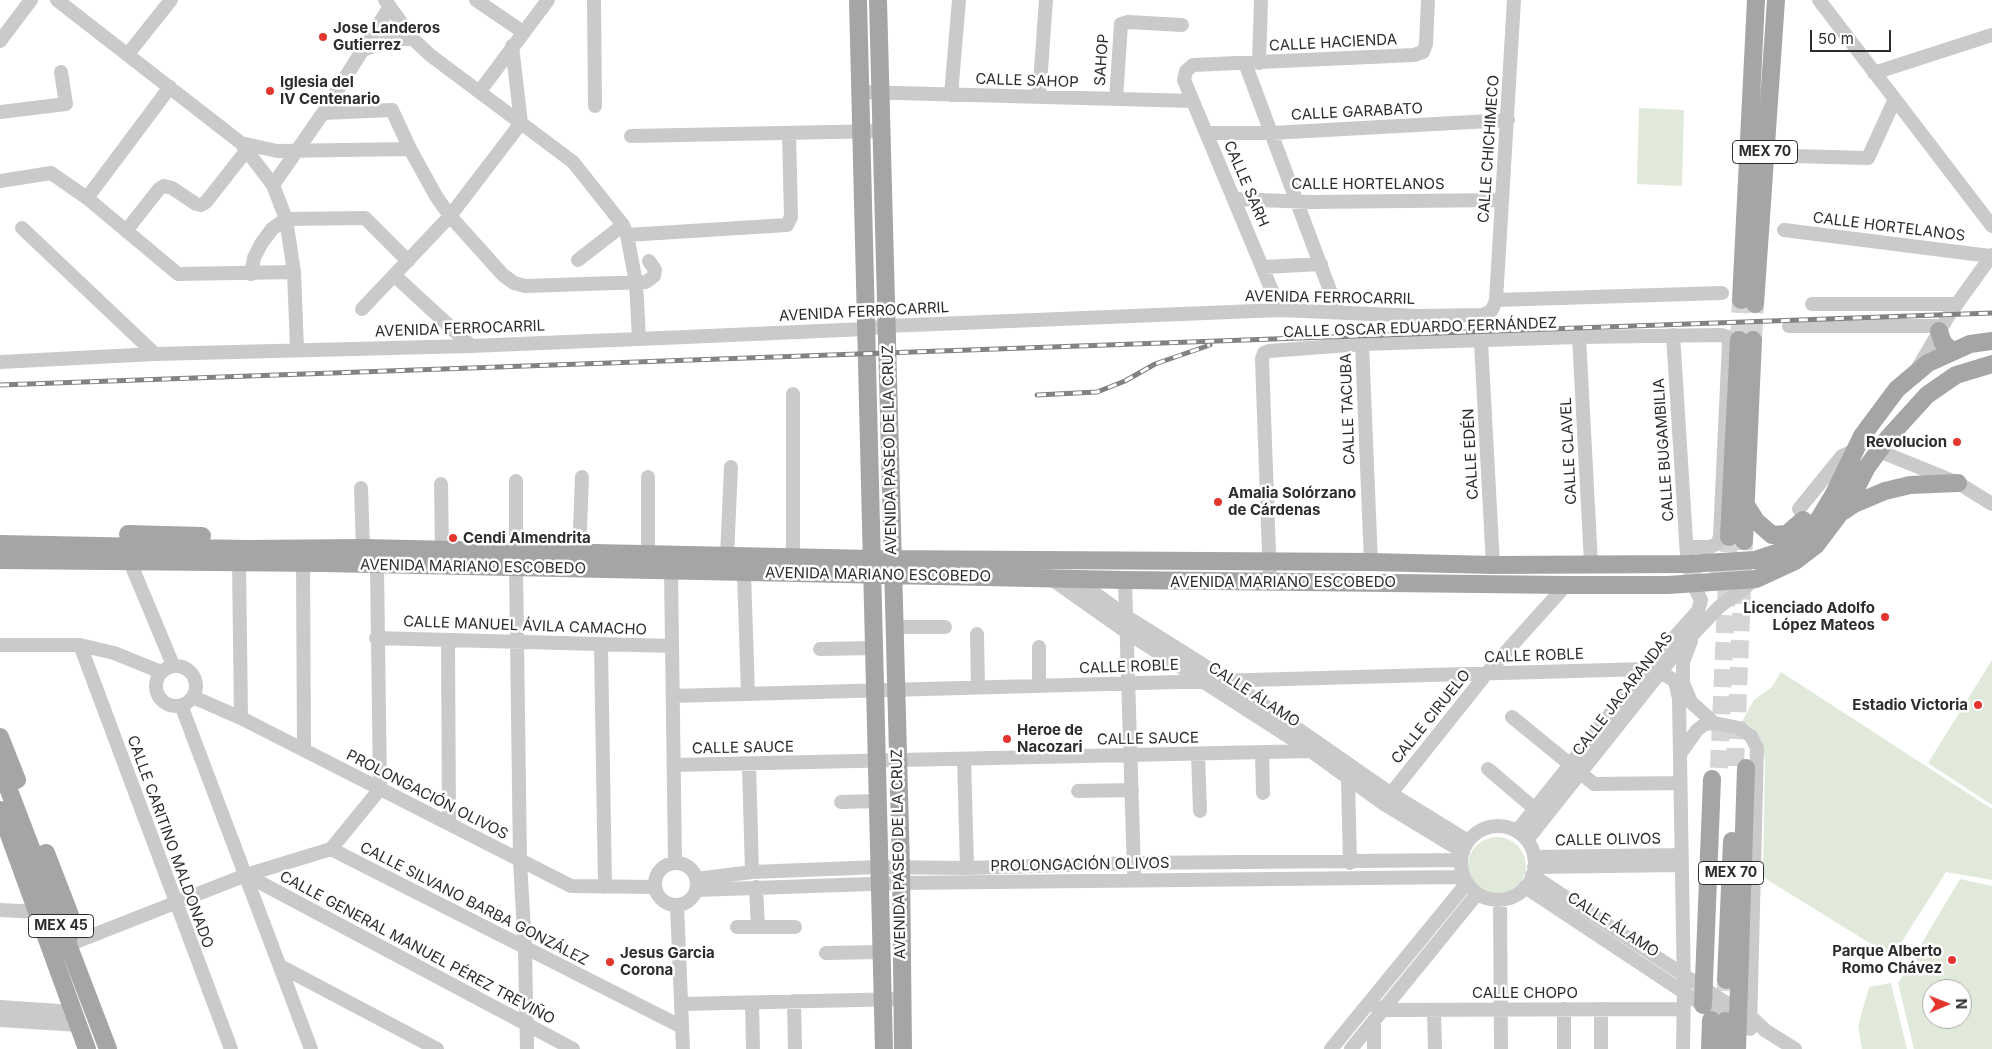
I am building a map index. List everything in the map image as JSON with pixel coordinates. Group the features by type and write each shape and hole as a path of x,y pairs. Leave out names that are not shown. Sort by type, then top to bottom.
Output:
{"main road":[{"name":"AVENIDA PASEO DE LA CRUZ","path":"858,0 884,1049"},
{"name":"AVENIDA PASEO DE LA CRUZ","path":"878,0 903,1049"},
{"name":"MEX 70","path":"1756,0 1748,302 1776,0"},
{"path":"1941,328 1943,343 1952,351"},
{"path":"1740,339 1746,505 1736,539 1740,339"},
{"path":"1746,505 1763,529 1772,534 1787,534 1803,520 1833,476 1853,454 1878,413 1897,389 1928,362 1970,344 1992,340"},
{"path":"1756,579 1795,560 1816,545 1840,515 1879,450 1927,394 1956,375 1992,364"},
{"path":"1878,413 1874,426 1879,450"},
{"name":"AVENIDA MARIANO ESCOBEDO","path":"893,567 1050,578 1566,585 1687,567 1754,560 1782,551 1801,538 1819,519 1834,494 1853,454"},
{"path":"1840,515 1854,504 1885,491 1910,485 1958,483"},
{"path":"0,533 168,534 200,536 230,550"},
{"name":"AVENIDA MARIANO ESCOBEDO","path":"0,544 230,550 322,556 376,565 516,560 579,554 793,556 873,567"},
{"name":"AVENIDA MARIANO ESCOBEDO","path":"0,560 130,562 230,550 303,563 322,556 362,548 442,550 516,560 670,571 744,573 1056,559 1493,565 1591,563 1687,567 1756,579"},
{"path":"1438,564 1465,573 1687,567"},
{"path":"0,737 70,916 71,935 67,943"},
{"name":"MEX 45","path":"0,767 4,808 38,912 87,1049"},
{"name":"MEX 70","path":"1724,1049 1728,770"},
{"path":"1726,1007 1728,770"},
{"path":"1728,770 1726,1007 1737,1049"},
{"name":"MEX 45","path":"4,808 67,943 108,1049"},
{"path":"0,840 7,854 25,874"},
{"name":"MEX 70","path":"1710,1049 1726,1007"}],"street":[{"path":"0,41 31,0"},
{"path":"57,0 170,87 243,147 273,185 286,219 294,272 297,349"},
{"path":"128,54 171,0"},
{"path":"476,0 523,32"},
{"path":"480,91 548,0"},
{"path":"594,0 595,106"},
{"path":"952,95 959,0"},
{"path":"1040,97 1046,0"},
{"path":"1259,63 1261,0"},
{"name":"CALLE HACIENDA","path":"1186,70 1193,65 1414,55 1423,52 1426,44 1428,0"},
{"name":"CALLE CHICHIMECO","path":"1496,300 1514,0"},
{"path":"1819,0 1992,226"},
{"path":"273,185 323,113 362,50 387,4 413,39 430,55 573,162 625,230 636,282 639,339"},
{"name":"SAHOP","path":"1116,99 1121,24 1128,22 1182,25"},
{"path":"1874,73 1992,35"},
{"path":"362,50 395,39 413,39"},
{"path":"362,309 450,216 521,122 512,46"},
{"path":"1245,64 1298,201 1338,312"},
{"name":"CALLE SARH","path":"1186,70 1184,80 1280,310"},
{"path":"0,112 66,104 61,72"},
{"path":"87,198 170,87"},
{"name":"CALLE SAHOP","path":"860,92 1193,101"},
{"path":"1793,156 1868,158 1895,99"},
{"path":"323,113 392,110 410,149 436,196 450,216 503,276 514,283 525,286 646,282 654,276 655,270 649,261"},
{"name":"CALLE GARABATO","path":"1207,133 1272,134 1508,120"},
{"path":"631,136 882,131"},
{"path":"578,260 625,230 787,225 791,217 789,134"},
{"path":"243,147 277,151 410,149"},
{"path":"126,231 159,189 164,186 172,188 196,204 206,202 243,147"},
{"path":"0,181 51,173 87,198 178,274 294,272"},
{"name":"CALLE HORTELANOS","path":"1235,199 1298,201 1501,200"},
{"path":"251,274 254,258 261,244 272,229 286,219 364,218 408,261"},
{"path":"22,228 155,354"},
{"name":"CALLE HORTELANOS","path":"1784,230 1991,255"},
{"path":"1913,375 1956,304 1991,255"},
{"path":"1263,267 1321,264"},
{"path":"394,275 471,346"},
{"path":"1496,300 1722,293"},
{"name":"AVENIDA FERROCARRIL","path":"0,362 297,349 471,346 1280,310 1418,316 1483,315 1492,310 1496,300"},
{"path":"1812,304 1956,304"},
{"path":"1789,326 1941,328"},
{"name":"CALLE BUGAMBILIA","path":"1673,335 1687,567"},
{"name":"CALLE OSCAR EDUARDO FERNÁNDEZ","path":"1270,561 1262,359 1264,353 1269,351 1362,344 1481,342 1579,337 1721,335 1740,339"},
{"name":"CALLE CLAVEL","path":"1579,337 1591,563"},
{"path":"1687,567 1710,547 1718,543 1720,536 1729,343 1740,339"},
{"name":"CALLE EDÉN","path":"1481,342 1493,565"},
{"name":"CALLE TACUBA","path":"1362,344 1371,562"},
{"path":"793,394 793,556"},
{"path":"1879,450 1958,483 1992,504"},
{"path":"1798,509 1842,456 1853,454"},
{"path":"728,556 731,467"},
{"path":"579,554 582,476"},
{"path":"648,477 648,555"},
{"path":"516,481 520,861 528,1027 527,1049"},
{"path":"441,484 442,550"},
{"path":"361,488 362,548"},
{"path":"230,550 240,718"},
{"name":"CALLE ÁLAMO","path":"1056,559 1074,578 1127,617 1229,681 1315,748 1464,851"},
{"name":"CALLE ÁLAMO","path":"1033,560 1050,578 1128,633 1203,681 1315,748 1348,780 1387,799"},
{"path":"1270,561 1270,581"},
{"path":"130,562 167,669"},
{"path":"303,563 304,750"},
{"path":"67,943 175,904 246,875 331,849 380,789 376,565"},
{"name":"CALLE JACARANDAS","path":"1522,836 1582,773 1653,671 1698,611 1701,600 1687,567"},
{"path":"670,571 675,862"},
{"path":"744,573 748,694"},
{"name":"CALLE JACARANDAS","path":"1522,836 1535,809 1571,764 1653,671 1718,607 1756,579"},
{"path":"1126,580 1134,880"},
{"name":"CALLE CIRUELO","path":"1387,799 1487,673 1566,585"},
{"path":"894,627 945,627"},
{"path":"1698,627 1683,662 1683,683 1691,702 1714,723"},
{"path":"977,634 978,687"},
{"name":"CALLE MANUEL ÁVILA CAMACHO","path":"376,638 601,646 672,646"},
{"path":"448,641 449,824"},
{"path":"0,645 80,645 167,669 180,666 192,672 196,684 193,697 181,705 171,705 160,698 156,685 167,669"},
{"name":"CALLE CARITINO MALDONADO","path":"80,645 175,904 231,1049"},
{"path":"601,646 605,887"},
{"path":"1039,647 1039,686"},
{"path":"820,649 874,648"},
{"path":"1653,671 1675,682 1679,699 1684,975 1683,1049"},
{"name":"CALLE ROBLE","path":"673,696 1487,673 1653,671"},
{"name":"PROLONGACIÓN OLIVOS","path":"193,697 240,718 572,886 655,887"},
{"path":"181,705 312,1049"},
{"path":"1512,717 1594,784 1680,783"},
{"path":"1680,754 1697,730 1705,724 1714,723 1739,728 1752,736 1758,748 1726,1007 1794,1049"},
{"name":"CALLE SAUCE","path":"674,765 1198,754 1315,748"},
{"path":"1262,752 1263,793"},
{"path":"1198,754 1200,811"},
{"path":"964,759 967,868"},
{"path":"749,764 752,872"},
{"path":"1488,769 1535,809"},
{"path":"1348,780 1350,862"},
{"path":"1078,791 1132,790"},
{"path":"841,802 878,801"},
{"path":"1331,1049 1465,880 1464,851 1476,833 1496,826 1522,836 1534,866 1525,887 1514,896 1500,900 1486,898 1478,894 1465,880"},
{"name":"CALLE SILVANO BARBA GONZÁLEZ","path":"331,849 682,1028"},
{"name":"PROLONGACIÓN OLIVOS","path":"696,884 756,887 967,868 1034,865 1350,862 1464,851"},
{"name":"CALLE OLIVOS","path":"1534,866 1681,860"},
{"path":"675,862 689,866 696,884 689,900 678,905 671,905 660,899 654,880 662,867 675,862"},
{"path":"1298,862 1298,880"},
{"path":"1034,865 1036,881"},
{"name":"CALLE ÁLAMO","path":"1534,866 1726,1007"},
{"name":"PROLONGACIÓN OLIVOS","path":"696,884 752,872 879,876"},
{"name":"CALLE GENERAL MANUEL PÉREZ TREVIÑO","path":"246,875 528,1027 573,1049"},
{"name":"PROLONGACIÓN OLIVOS","path":"900,875 1036,881 1465,880"},
{"path":"756,887 758,927"},
{"name":"CALLE ÁLAMO","path":"1525,887 1684,991 1726,1007"},
{"path":"1351,1049 1478,894"},
{"path":"1500,900 1501,1049"},
{"path":"678,905 683,1049"},
{"path":"0,910 38,912"},
{"path":"737,927 795,927"},
{"path":"826,953 881,952"},
{"path":"280,966 437,1049"},
{"path":"681,1004 902,999"},
{"path":"794,1001 795,1049"},
{"path":"1370,1002 1378,1016 1374,1049"},
{"path":"752,1003 753,1049"},
{"path":"0,1007 76,1018"},
{"path":"1564,1009 1564,1049"},
{"path":"1601,1009 1601,1049"},
{"name":"CALLE CHOPO","path":"1378,1016 1434,1010 1683,1009"},
{"path":"1434,1010 1435,1049"},
{"path":"0,1020 76,1018"}],"green space":[{"path":"1639,108 1684,110 1682,186 1637,184"},
{"name":"Estadio Victoria","path":"1992,660 1992,805 1928,763"},
{"path":"1781,672 1992,809 1992,880 1946,872 1892,957 1763,877 1765,761 1762,741 1753,728 1741,723 1754,700 1772,687"},
{"path":"1497,837 1508,839 1521,850 1526,866 1524,877 1513,890 1497,895 1486,893 1473,882 1468,866 1470,855 1481,842"},
{"name":"Parque Alberto Romo Chávez","path":"1960,879 1992,886 1992,1049 1914,1049 1898,983"},
{"path":"1891,983 1907,1049 1862,1049 1858,1026 1869,987"}],"tunnel":[{"path":"1739,340 1741,300"},
{"path":"1753,340 1755,304"},
{"path":"1719,768 1729,537"},
{"path":"1735,766 1744,541"},
{"path":"1683,573 1710,572 1721,566 1727,554"},
{"path":"1725,1018 1726,980"}],"railway":[{"path":"0,385 1992,313"},
{"path":"1037,395 1097,392 1125,381 1155,364 1210,345"}],"place":[{"name":"Jose Landeros Gutierrez","path":"323,37"},
{"name":"Iglesia del IV Centenario","path":"270,91"},
{"name":"Revolucion","path":"1957,442"},
{"name":"Amalia Solórzano de Cárdenas","path":"1218,502"},
{"name":"Cendi Almendrita","path":"453,538"},
{"name":"Licenciado Adolfo López Mateos","path":"1885,617"},
{"name":"Estadio Victoria","path":"1978,705"},
{"name":"Heroe de Nacozari","path":"1007,739"},
{"name":"Parque Alberto Romo Chávez","path":"1952,960"},
{"name":"Jesus Garcia Corona","path":"610,962"}]}
